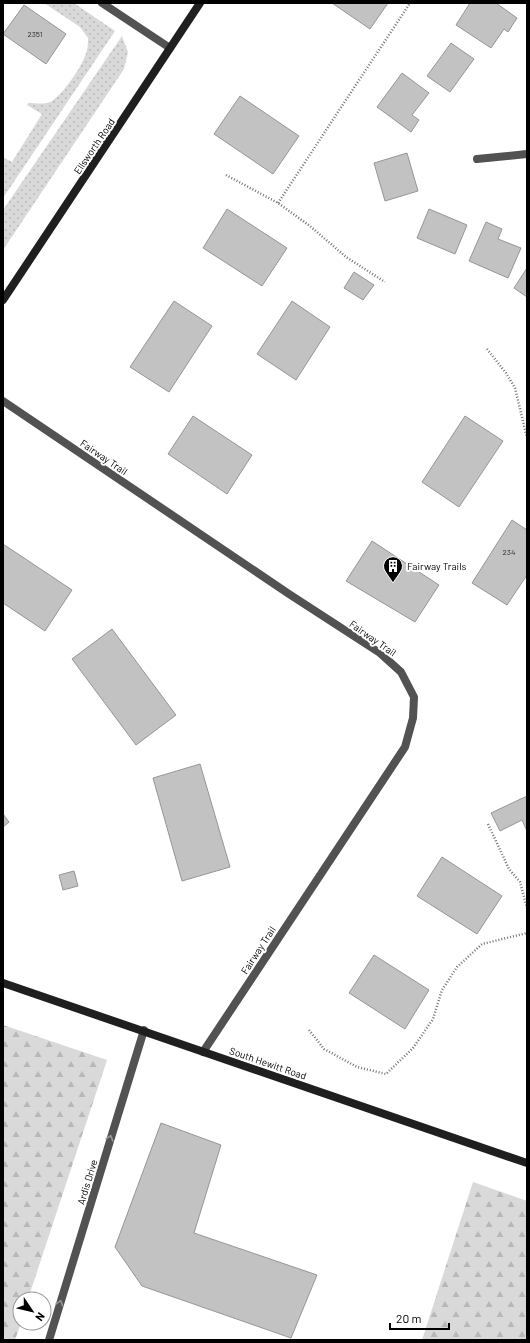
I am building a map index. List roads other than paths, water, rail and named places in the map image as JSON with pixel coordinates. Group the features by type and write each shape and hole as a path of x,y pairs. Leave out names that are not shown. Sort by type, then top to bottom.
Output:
{"main road":[{"name":"Ellsworth Road","path":"3,300 200,3"},
{"name":"South Hewitt Road","path":"3,983 144,1030 203,1052 527,1163"}],"street":[{"path":"102,3 170,48"},
{"path":"477,159 527,154"},
{"name":"Fairway Trail","path":"3,401 288,594 380,653 401,672 414,697 413,718 405,747 203,1052"},
{"name":"Ardis Drive","path":"49,1340 144,1030"}],"place":[{"name":"Fairway Trails","path":"393,583"}]}
